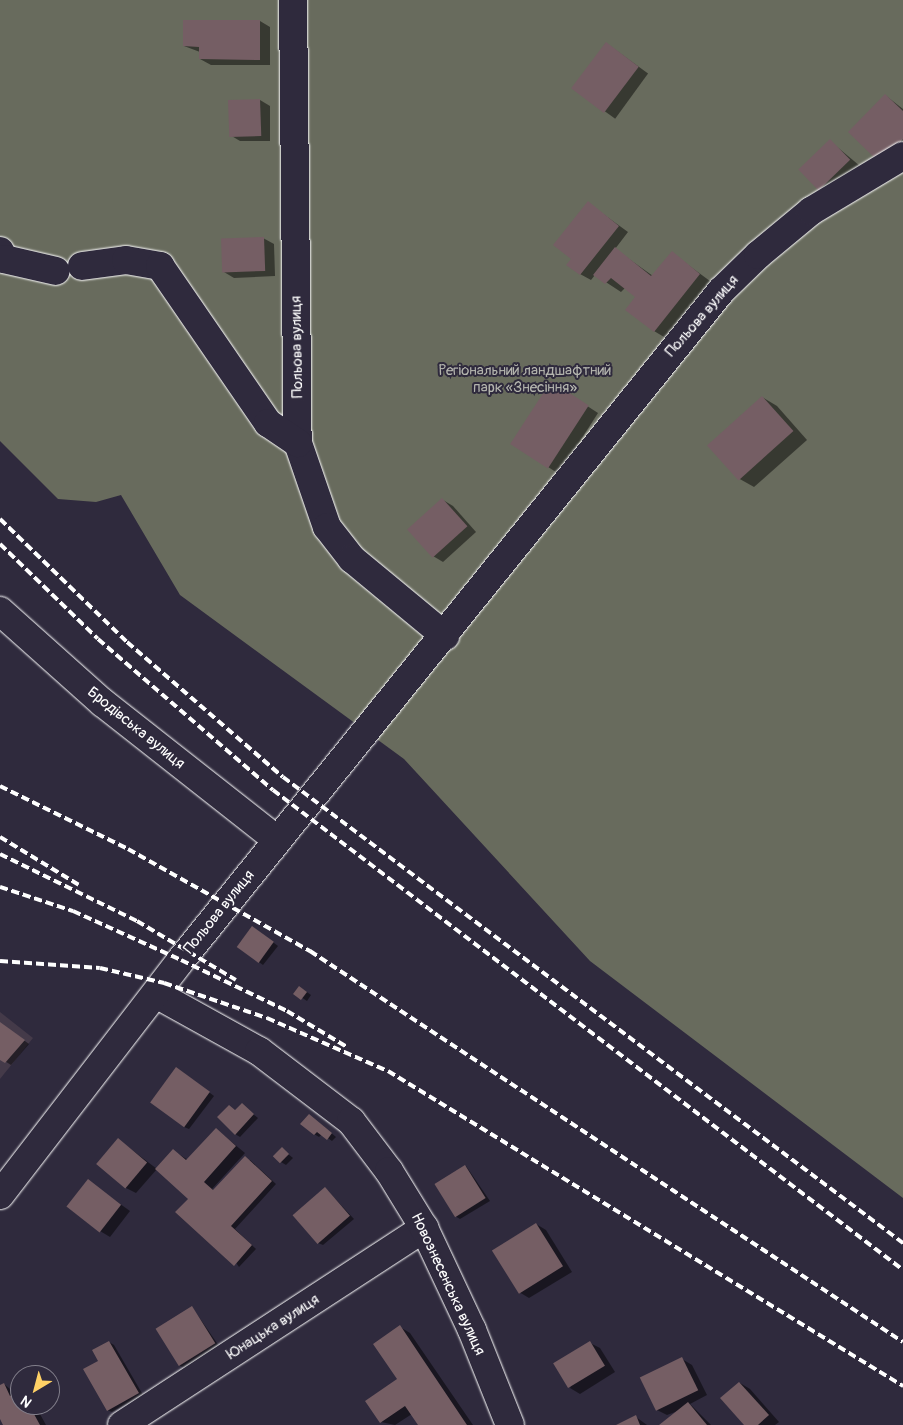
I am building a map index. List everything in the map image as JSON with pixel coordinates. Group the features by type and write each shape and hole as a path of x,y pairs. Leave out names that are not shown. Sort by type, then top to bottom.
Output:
{"street":[{"name":"Польова вулиця","path":"293,0 298,443 327,527 352,559 445,636"},
{"name":"Польова вулиця","path":"0,1195 277,840 445,636 565,481 721,291 758,255 811,211 903,156"},
{"path":"2,255 56,271"},
{"path":"82,266 126,260 160,266 268,423 298,443"},
{"name":"Бродівська вулиця","path":"0,611 103,703 277,840"},
{"name":"Новознесенська вулиця","path":"156,994 259,1051 351,1121 389,1171 424,1228 472,1330 510,1425"},
{"name":"Юнацька вулиця","path":"122,1425 424,1228"}],"shaded area":[{"path":"0,1012 33,1038 0,1079"}],"green space":[{"name":"Регіональний ландшафтний парк «Знесіння»","path":"0,0 903,0 903,1198 590,961 404,759 180,595 121,495 96,502 58,499 0,441"}],"building":[{"path":"183,20 260,20 260,60 199,59 199,47 183,46"},
{"path":"606,42 639,67 604,113 571,88"},
{"path":"885,94 903,111 903,139 880,163 848,132"},
{"path":"260,99 261,136 229,137 228,100"},
{"path":"830,139 850,160 818,190 798,170"},
{"path":"588,201 619,226 580,275 566,265 571,259 553,245"},
{"path":"264,237 265,271 222,272 221,239"},
{"path":"615,247 651,276 672,251 700,274 654,332 625,310 635,297 611,278 605,284 593,275"},
{"path":"551,381 589,406 548,468 510,444"},
{"path":"762,396 793,431 738,480 707,446"},
{"path":"442,498 467,526 432,558 407,529"},
{"path":"252,926 274,942 259,963 237,947"},
{"path":"299,986 307,992 301,1000 293,994"},
{"path":"0,1022 25,1040 5,1063 0,1060"},
{"path":"176,1067 210,1092 184,1127 150,1103"},
{"path":"242,1103 254,1114 235,1135 217,1117 229,1105 235,1110"},
{"path":"309,1114 332,1133 327,1140 317,1132 314,1135 300,1124"},
{"path":"216,1128 236,1146 204,1182 213,1190 245,1156 272,1181 231,1226 252,1245 234,1266 175,1212 188,1199 155,1169 173,1149 186,1160"},
{"path":"118,1138 147,1162 125,1188 96,1164"},
{"path":"282,1147 289,1154 280,1163 273,1156"},
{"path":"465,1165 486,1198 455,1217 434,1184"},
{"path":"88,1179 121,1205 100,1232 66,1207"},
{"path":"325,1187 350,1216 317,1244 293,1215"},
{"path":"536,1223 563,1266 519,1294 492,1251"},
{"path":"192,1306 215,1343 179,1366 156,1329"},
{"path":"400,1325 467,1425 418,1425 405,1406 380,1423 365,1401 397,1379 373,1344"},
{"path":"109,1341 139,1393 107,1411 83,1369 98,1361 92,1350"},
{"path":"590,1341 605,1366 568,1388 553,1363"},
{"path":"682,1357 698,1390 656,1411 640,1378"},
{"path":"739,1382 769,1415 758,1425 744,1425 720,1398"},
{"path":"4,1383 10,1396 10,1415 34,1415 40,1425 3,1425 0,1419 0,1385"},
{"path":"688,1402 707,1425 659,1425"},
{"path":"636,1415 640,1425 616,1425"}],"railway":[{"path":"0,519 127,642 283,777 903,1243"},
{"path":"0,544 98,639 273,790 903,1270"},
{"path":"0,786 128,849 310,951 903,1342"},
{"path":"0,837 79,885"},
{"path":"0,854 137,921 236,980"},
{"path":"0,887 73,911 181,960 287,1011 347,1047"},
{"path":"0,961 100,968 164,983 267,1018 388,1071 903,1386"}]}
